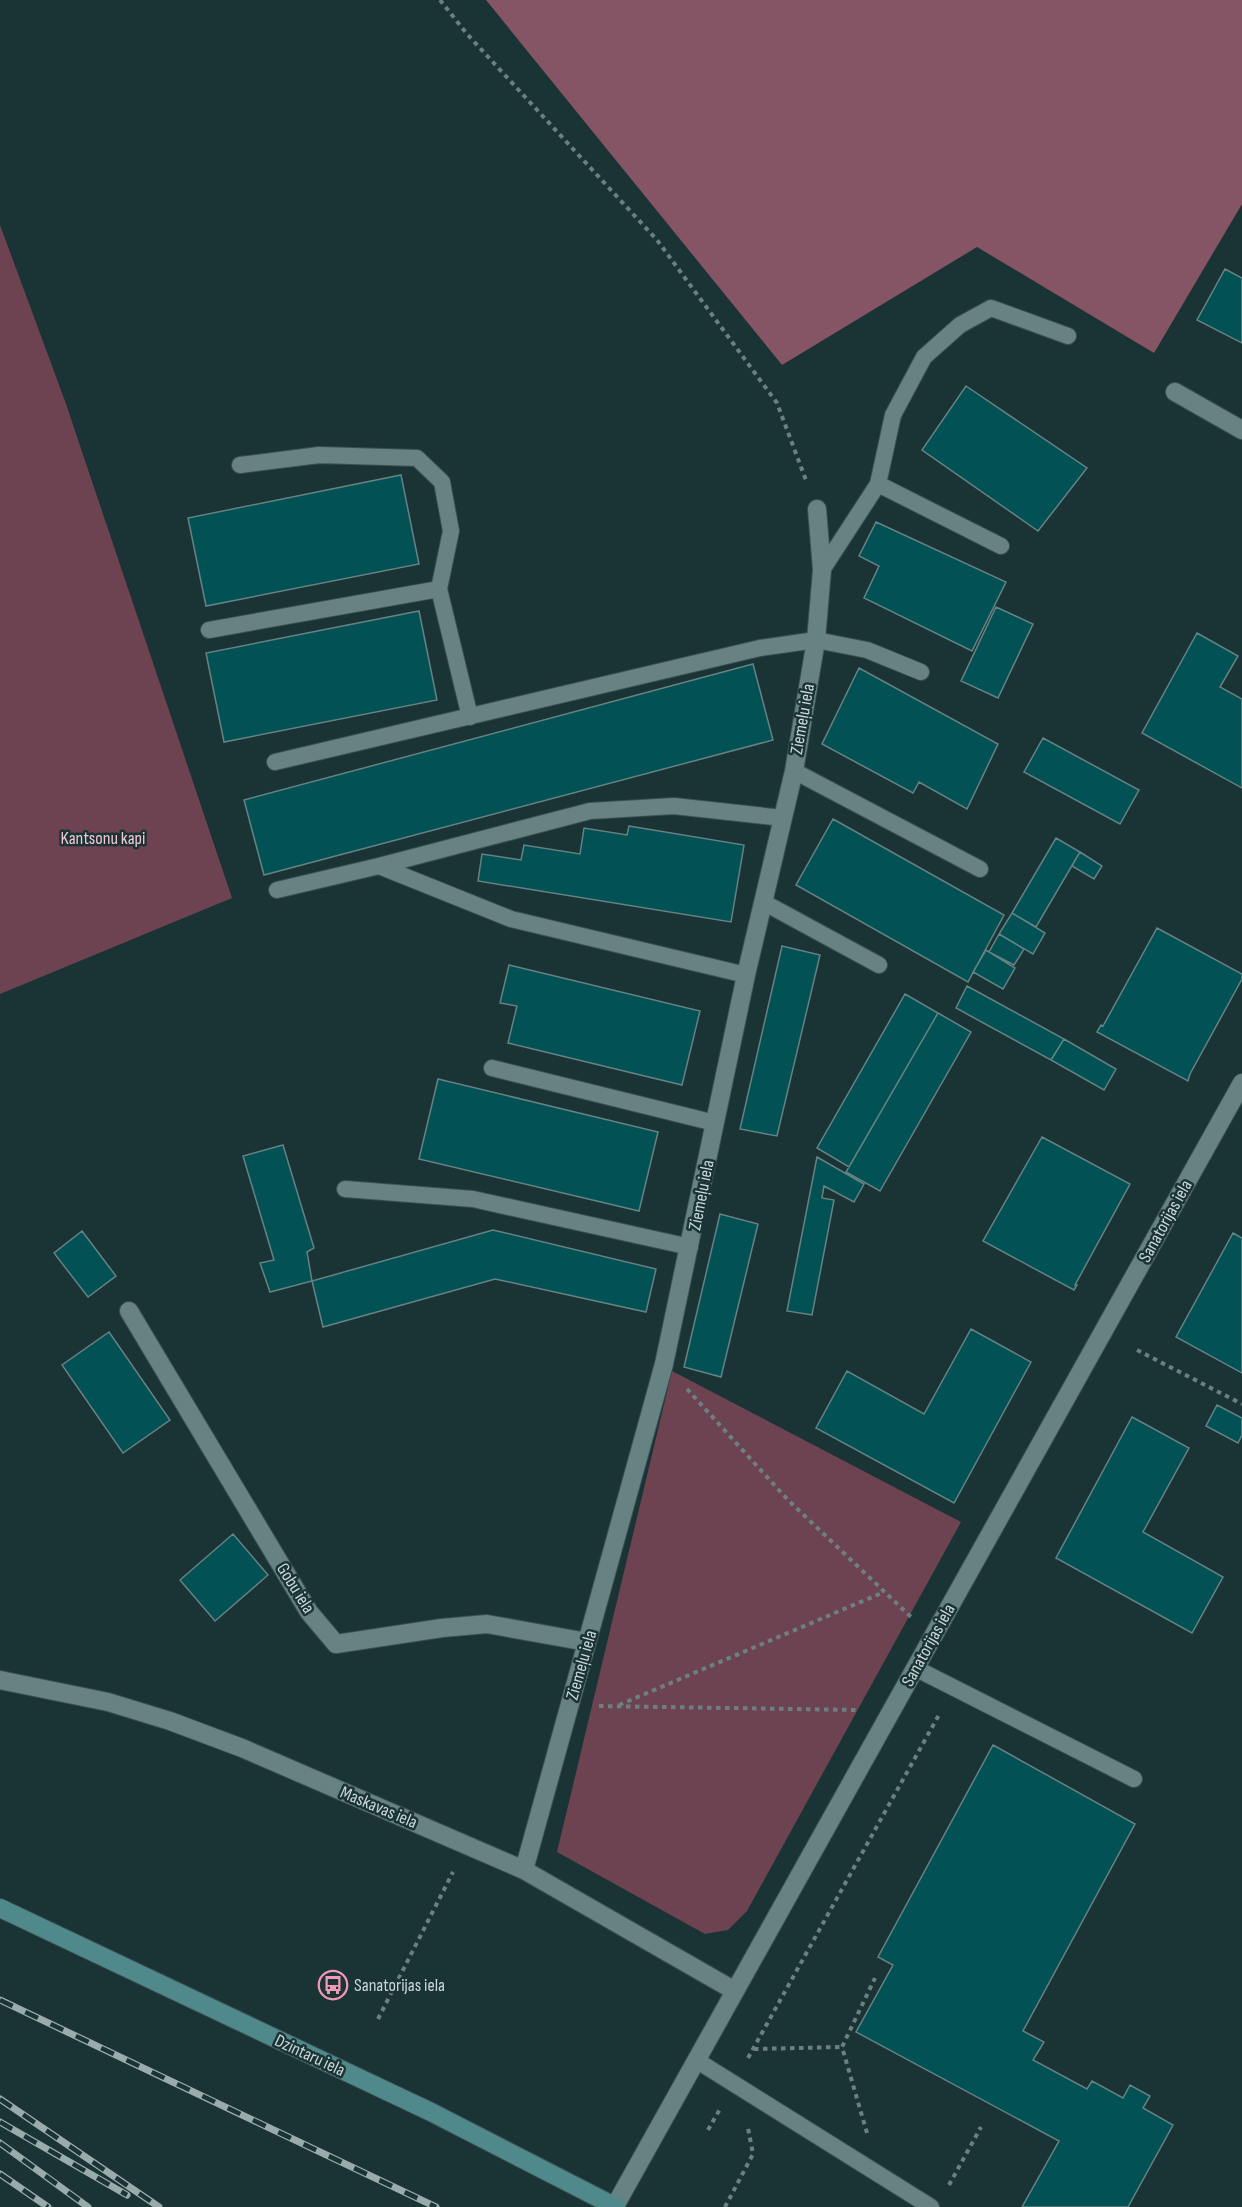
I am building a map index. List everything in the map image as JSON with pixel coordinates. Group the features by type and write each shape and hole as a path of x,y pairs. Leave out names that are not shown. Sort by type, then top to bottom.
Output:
{"street":[{"path":"1174,392 1242,430"},
{"name":"Ziemeļu iela","path":"524,1870 664,1365 746,975 794,771 816,639 822,570 817,509"},
{"name":"Sanatorijas iela","path":"616,2207 1242,1083"},
{"name":"Gobu iela","path":"129,1311 309,1611 336,1644 442,1628 487,1624 587,1642"},
{"name":"Maskavas iela","path":"0,1680 108,1702 170,1721 243,1748 524,1870 735,1991"},
{"name":"Dzintaru iela","path":"0,1908 431,2112 616,2207"}],"lane":[{"path":"822,570 878,484 893,415 924,357 960,325 991,308 1068,336"},
{"path":"240,465 319,455 417,458 442,482 451,531 439,589 470,717"},
{"path":"878,484 1000,546"},
{"path":"209,630 439,589"},
{"path":"275,762 760,648 816,639 867,650 921,672"},
{"path":"794,771 980,869"},
{"path":"277,890 590,811 674,806 783,818"},
{"path":"379,866 511,919 746,975"},
{"path":"763,902 879,964"},
{"path":"492,1068 715,1123"},
{"path":"345,1190 473,1199 690,1247"},
{"path":"915,1668 1134,1779"},
{"path":"696,2060 931,2207"}],"path":[{"path":"440,0 467,34 657,240 777,403 817,509"},
{"path":"1137,1350 1242,1404"},
{"path":"664,1365 788,1500 916,1622"},
{"path":"616,1707 884,1592"},
{"path":"708,2130 954,1688"},
{"path":"569,1706 868,1710"},
{"path":"378,2019 453,1871"},
{"path":"875,1977 842,2047 878,2174"},
{"path":"753,2049 842,2047"},
{"path":"725,2207 753,2154 746,2119"},
{"path":"948,2187 981,2127"}],"green space":[{"name":"Kantsonu kapi","path":"0,225 65,401 232,898 0,994"},
{"path":"672,1371 961,1522 747,1911 728,1930 705,1934 557,1852"}],"shaded area":[{"path":"486,0 1242,0 1242,204 1154,353 977,247 782,365"}],"building":[{"path":"1225,269 1242,278 1242,343 1197,320"},
{"path":"966,386 1087,468 1038,531 922,450"},
{"path":"401,475 419,564 206,606 188,518"},
{"path":"876,522 1006,582 972,651 864,598 879,566 859,556"},
{"path":"996,607 1033,624 998,698 961,681"},
{"path":"419,611 437,700 224,742 206,653"},
{"path":"1197,633 1238,656 1220,687 1242,699 1242,788 1142,733"},
{"path":"753,664 773,740 264,875 244,800"},
{"path":"859,668 998,744 967,809 919,782 913,793 822,744"},
{"path":"1043,738 1139,790 1120,824 1024,772"},
{"path":"833,819 1004,915 968,982 796,885"},
{"path":"629,826 744,845 731,922 478,881 482,854 521,860 524,845 580,854 584,828 627,835"},
{"path":"1056,838 1080,852 1036,927 1012,913"},
{"path":"1080,852 1102,866 1094,879 1072,866"},
{"path":"1012,913 1045,933 1033,954 999,934"},
{"path":"1157,928 1242,974 1242,979 1188,1081 1097,1032 1101,1025 1103,1026"},
{"path":"999,934 1024,949 1014,965 989,952"},
{"path":"782,946 820,955 777,1136 740,1129"},
{"path":"986,950 1015,968 1003,989 973,972"},
{"path":"509,965 700,1011 682,1085 508,1043 517,1006 500,1003"},
{"path":"967,986 1064,1039 1051,1060 956,1008"},
{"path":"905,994 938,1013 849,1167 817,1148"},
{"path":"938,1013 971,1032 880,1191 846,1172"},
{"path":"1064,1039 1116,1069 1104,1090 1051,1060"},
{"path":"438,1079 658,1132 639,1211 419,1159"},
{"path":"1042,1137 1130,1184 1074,1290 983,1241"},
{"path":"283,1145 314,1248 307,1252 312,1281 270,1292 260,1263 274,1260 243,1156"},
{"path":"817,1157 864,1184 854,1202 824,1186 822,1198 834,1200 812,1315 787,1311"},
{"path":"720,1214 758,1224 721,1377 684,1367"},
{"path":"493,1230 656,1269 646,1312 495,1279 323,1327 312,1281"},
{"path":"82,1231 116,1276 88,1297 54,1253"},
{"path":"1233,1233 1242,1238 1242,1373 1176,1337"},
{"path":"971,1329 1031,1362 954,1503 816,1428 847,1371 924,1414"},
{"path":"109,1332 170,1420 123,1453 62,1365"},
{"path":"1217,1405 1242,1418 1242,1435 1238,1443 1206,1426"},
{"path":"1132,1417 1189,1448 1143,1532 1223,1577 1192,1633 1056,1558"},
{"path":"233,1534 268,1575 215,1621 180,1580"},
{"path":"993,1745 1135,1824 1023,2031 1044,2042 1033,2060 1087,2089 1092,2081 1123,2098 1130,2085 1150,2096 1143,2108 1173,2125 1128,2207 1022,2207 1059,2141 856,2032 893,1965 878,1957"}],"railway":[{"path":"0,2000 436,2207"},
{"path":"0,2099 159,2207"},
{"path":"0,2122 127,2195"},
{"path":"0,2143 88,2207"},
{"path":"0,2174 48,2207"}],"place":[{"name":"Sanatorijas iela","path":"333,1985"}]}
